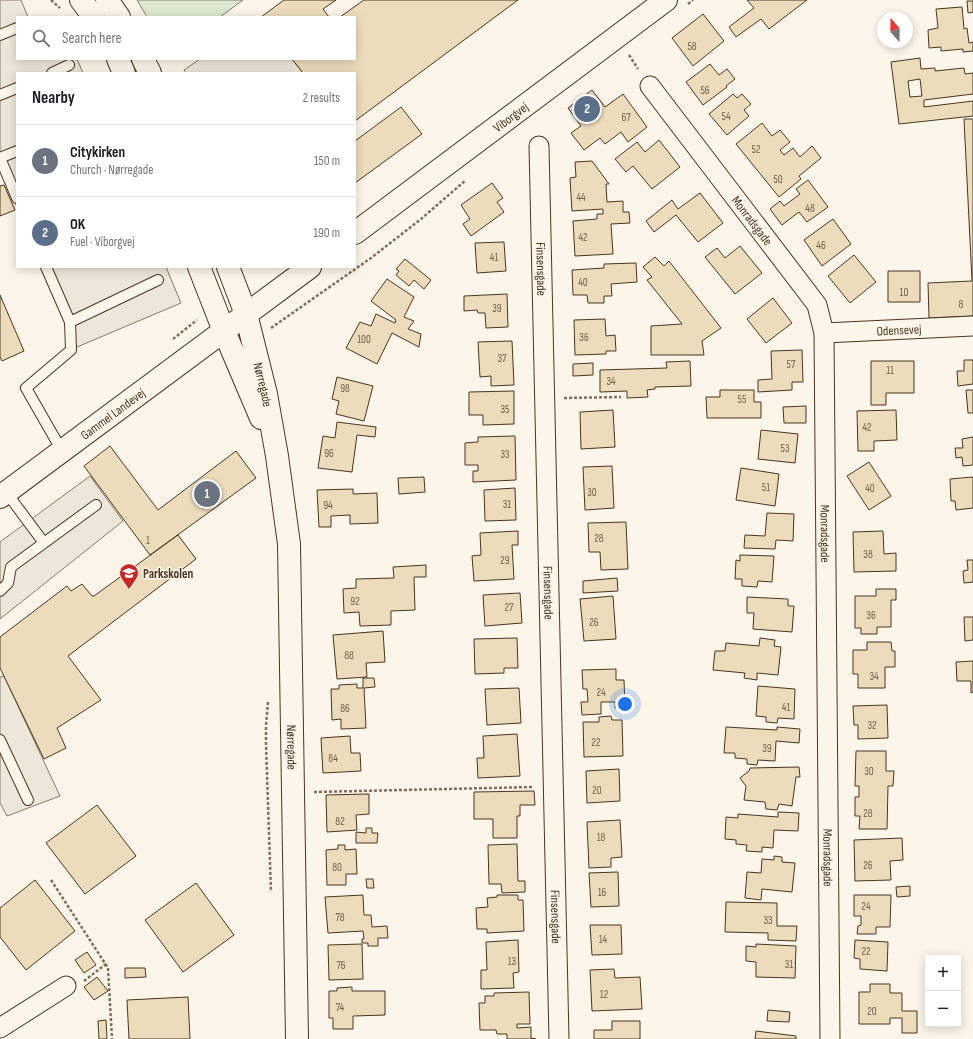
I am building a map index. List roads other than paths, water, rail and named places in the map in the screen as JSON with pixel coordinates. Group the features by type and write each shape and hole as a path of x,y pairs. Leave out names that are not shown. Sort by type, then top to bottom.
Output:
{"street":[{"path":"81,0 93,16"},
{"path":"107,0 118,16"},
{"name":"Viborgvej","path":"356,232 666,0"},
{"path":"118,60 124,72"},
{"path":"144,60 150,72"},
{"name":"Monradsgade","path":"650,86 818,305 824,333 830,1039"},
{"name":"Finsensgade","path":"539,146 559,1039"},
{"name":"Nørregade","path":"199,268 224,331 278,456"},
{"name":"Nørregade","path":"228,268 246,314 266,394 278,456 289,544 298,1039"},
{"path":"246,314 309,268"},
{"name":"Gammel Landevej","path":"3,495 246,314"},
{"name":"Odensevej","path":"824,333 973,326"},
{"path":"0,1028 66,986"}],"lane":[{"path":"0,35 16,28"},
{"path":"54,72 69,66"},
{"path":"0,95 16,88"},
{"path":"16,151 0,158 16,196"},
{"path":"46,268 70,322 71,350 26,388 62,451"},
{"path":"70,322 158,280"},
{"path":"3,495 44,543"},
{"path":"0,591 8,583 11,567 96,505"},
{"path":"0,740 28,800"}],"place":[{"name":"OK","path":"587,109"},
{"name":"Citykirken","path":"207,494"},
{"name":"Parkskolen","path":"129,590"}]}
